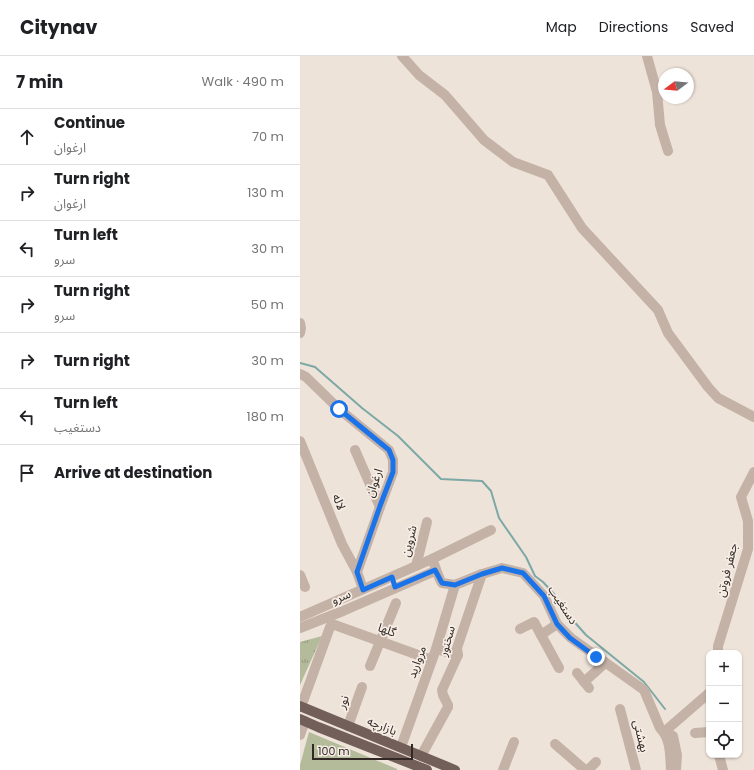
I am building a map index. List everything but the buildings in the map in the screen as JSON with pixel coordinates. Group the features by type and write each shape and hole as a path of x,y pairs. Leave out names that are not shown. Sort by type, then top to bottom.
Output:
{"main road":[{"name":"بازارچه","path":"301,707 455,770"},
{"name":"بازارچه","path":"302,720 427,770"}],"street":[{"path":"402,56 419,75 445,95 484,140 513,162 548,175 582,228 658,310 668,333 708,387 718,398 754,417"},
{"path":"647,56 657,92 660,124 668,151"},
{"path":"300,323 300,333"},
{"name":"ارغوان","path":"300,374 339,409 389,450 393,460 393,472 357,572"},
{"name":"لاله","path":"300,441 342,544 357,572"},
{"path":"356,450 380,506"},
{"name":"جعفر فروتن","path":"718,650 748,550 748,521 742,497 754,472"},
{"name":"شروین","path":"416,566 427,522"},
{"name":"سرو","path":"300,617 432,559 491,530"},
{"path":"432,559 436,566 435,570 442,583 455,585"},
{"name":"دستغیب","path":"455,585 502,568 523,573 544,596 557,624 570,638 644,690 660,728 668,739 670,770"},
{"name":"سرو","path":"300,628 343,611 435,570"},
{"path":"357,572 363,590"},
{"path":"300,574 305,587"},
{"name":"سخنور","path":"421,756 448,707 442,690 458,655 457,648 482,574"},
{"path":"392,577 395,587"},
{"name":"مروارید","path":"401,748 436,649 455,585"},
{"path":"370,666 396,603"},
{"path":"520,629 534,622 559,668"},
{"name":"گلها","path":"301,707 332,624 432,660"},
{"path":"541,635 557,624"},
{"path":"436,649 458,655"},
{"path":"583,681 605,663"},
{"name":"نور","path":"348,726 362,687"},
{"path":"664,732 706,696"},
{"name":"بهشتی","path":"620,709 636,770"},
{"path":"300,735 302,720"},
{"name":"دستغیب","path":"664,732 673,736 677,755 676,770"},
{"path":"695,733 706,732"},
{"path":"503,770 514,742"},
{"path":"555,744 585,770"},
{"path":"720,758 723,770"},
{"path":"588,770 596,762"}],"green space":[{"path":"322,636 300,685 300,642"},
{"path":"309,732 397,769 397,770 300,770"}],"waterway":[{"path":"300,363 315,367 362,408 398,436 441,479 482,481 491,491 499,518 526,557 535,576 554,594 570,617 586,635 644,682 665,709"}],"route":[{"path":"339,409 389,450 393,460 393,472 357,572 363,590 392,577 395,587 435,570 442,583 455,585 502,568 523,573 544,596 557,624 570,638 596,657"}]}
